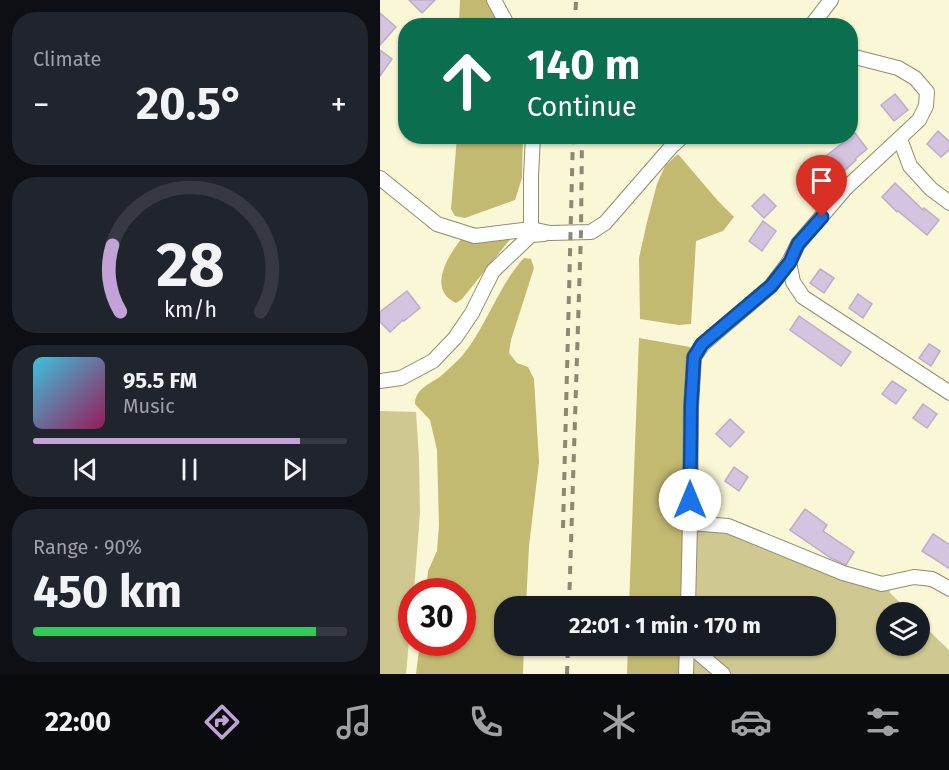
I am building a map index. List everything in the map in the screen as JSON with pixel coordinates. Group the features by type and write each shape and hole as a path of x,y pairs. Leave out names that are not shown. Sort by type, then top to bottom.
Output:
{"street":[{"path":"494,0 504,18"},
{"path":"817,18 831,0"},
{"path":"688,596 691,406 694,357 702,344 771,286 790,262 798,244 845,189 919,120 926,106 927,92 915,78 898,68 858,58"},
{"path":"900,139 910,166 931,189 950,203"},
{"path":"380,381 401,378 433,361 455,338 472,313 493,271 531,232 530,177 532,144"},
{"path":"380,178 437,224 475,236 531,232 591,232 605,223 674,144"},
{"path":"790,262 793,282 803,297 950,393"},
{"path":"690,524 728,526 843,573 882,584 914,577 932,579 950,589"},
{"path":"686,674 687,656"},
{"path":"701,656 723,674"}],"shaded area":[{"path":"460,0 486,0 496,18 459,18"},
{"path":"456,144 523,144 522,178 515,200 465,218 455,216 451,209"},
{"path":"678,154 734,217 723,231 696,241 691,324 679,325 640,319 639,258 657,184 665,166"},
{"path":"463,237 512,237 462,299 456,303 447,297 442,289 441,280 447,262"},
{"path":"524,258 531,259 534,268 509,353 517,363 528,367 534,379 539,462 529,546 526,596 494,596 494,656 524,656 523,674 416,674 418,656 476,656 476,578 427,578 437,551 439,525 437,450 430,420 415,404 416,399 424,387 442,375 462,356 479,332 515,269"},
{"path":"639,338 690,347 685,596 629,596"},
{"path":"380,411 416,412 420,513 415,578 398,578 398,656 408,656 406,674 380,674"},
{"path":"687,506 811,552 841,572 889,587 890,593 899,602 876,602 876,656 930,656 930,632 949,650 949,674 683,674 684,656 836,656 836,596 685,596"},
{"path":"628,656 684,656 683,674 627,674"}],"building":[{"path":"409,0 435,0 422,13"},
{"path":"380,13 396,27 380,45"},
{"path":"380,50 392,59 380,76"},
{"path":"895,94 908,110 894,121 881,105"},
{"path":"938,131 950,142 950,149 941,157 927,144"},
{"path":"858,137 867,149 842,173 826,156 841,144 858,144"},
{"path":"895,183 923,210 924,208 939,220 927,235 882,197"},
{"path":"764,194 776,206 764,218 752,206"},
{"path":"763,221 776,231 762,251 749,241"},
{"path":"820,269 834,278 824,293 810,283"},
{"path":"407,291 420,308 390,332 380,322 380,312"},
{"path":"858,294 872,304 863,318 849,308"},
{"path":"799,316 851,352 841,366 790,330"},
{"path":"929,344 940,351 931,366 919,358"},
{"path":"892,381 906,390 896,404 882,394"},
{"path":"923,404 937,414 927,428 913,418"},
{"path":"730,419 744,432 730,447 716,434"},
{"path":"734,467 748,477 739,491 725,481"},
{"path":"805,509 827,525 823,531 854,552 846,565 831,558 790,530"},
{"path":"933,534 950,545 950,569 922,551"}],"railway":[{"path":"575,18 576,0"},
{"path":"563,528 573,144"},
{"path":"569,596 582,144"},
{"path":"567,674 568,656"}],"route":[{"path":"690,500 694,357 702,344 771,286 790,262 798,244 822,217"}]}
